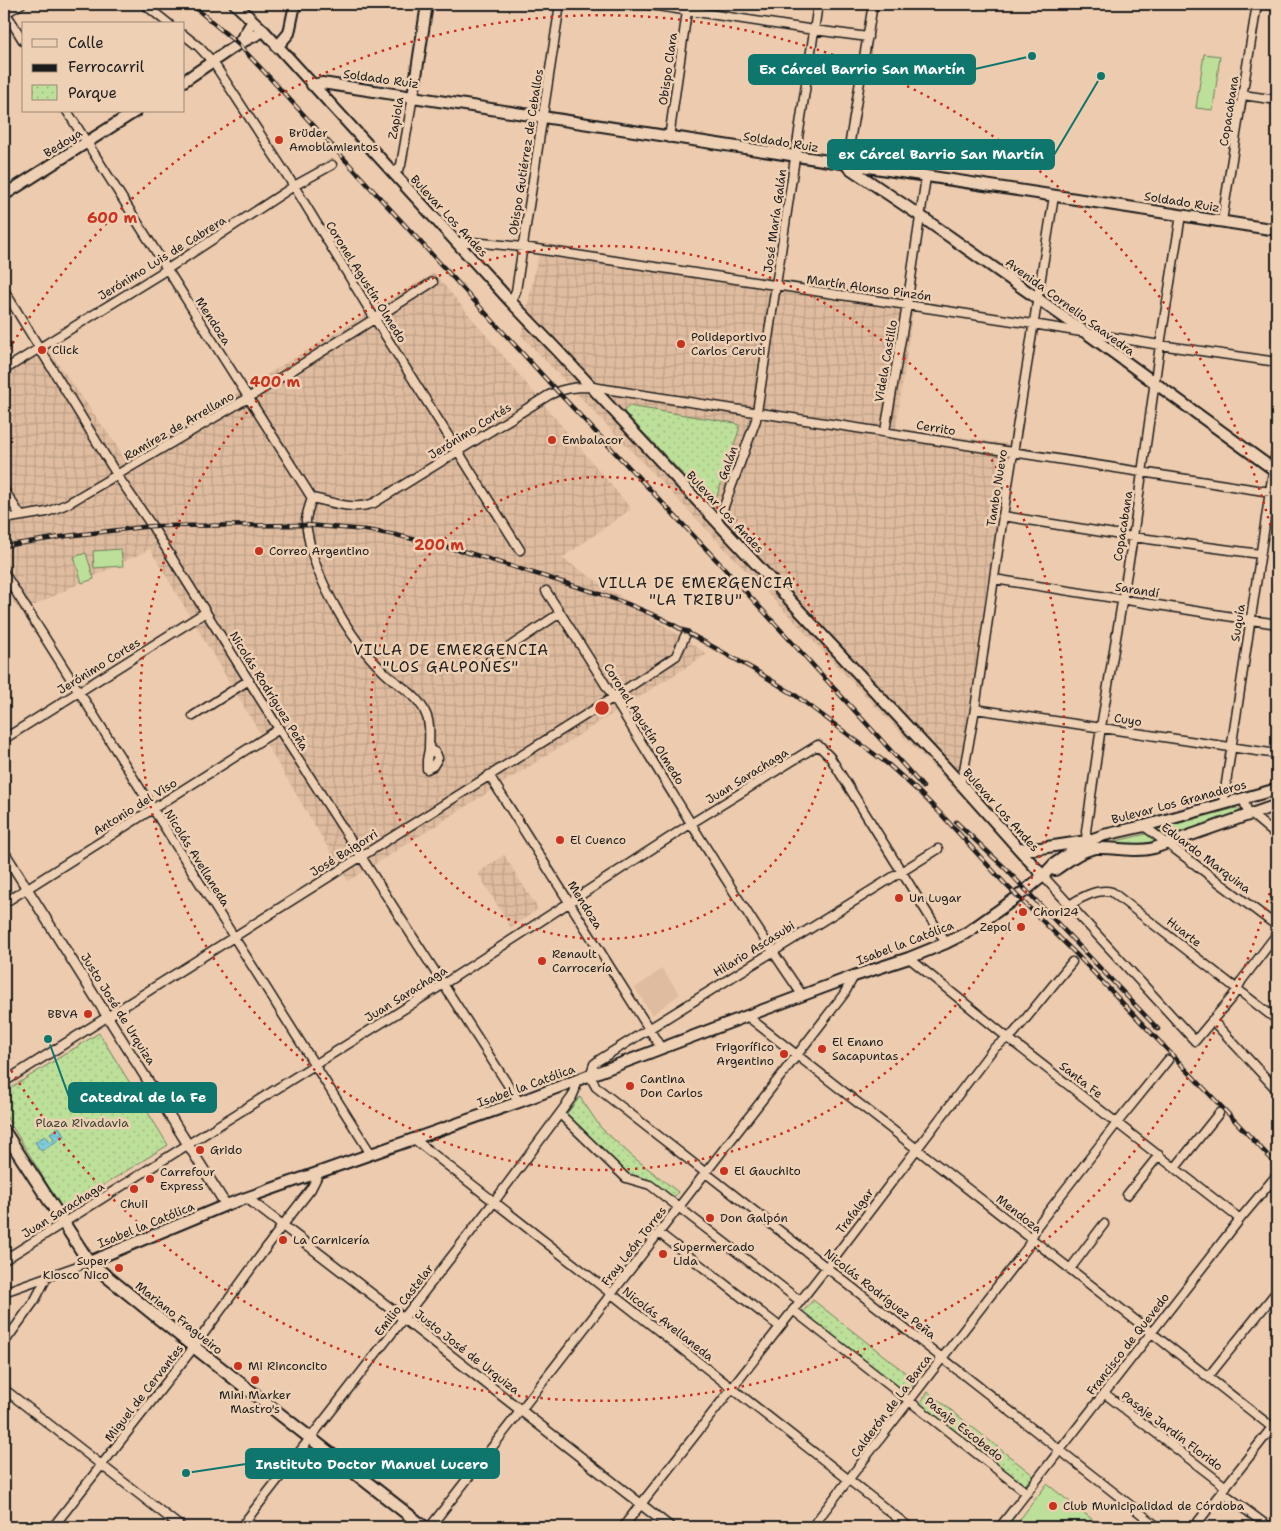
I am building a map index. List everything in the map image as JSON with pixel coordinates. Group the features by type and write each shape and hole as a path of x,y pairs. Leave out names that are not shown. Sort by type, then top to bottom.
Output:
{"main road":[{"name":"Bulevar Los Andes","path":"235,4 264,32 511,302 960,783 1043,876"},
{"path":"277,47 289,33 295,4"},
{"name":"Zapiola","path":"413,96 427,4"},
{"path":"238,44 253,21"},
{"path":"185,80 238,44 264,32"},
{"name":"Soldado Ruiz","path":"312,85 322,83 413,96 670,138 1277,230"},
{"name":"Bedoya","path":"4,195 134,112"},
{"name":"Avenida Cornelio Saavedra","path":"846,165 1086,332 1275,470"},
{"name":"Bulevar Los Granaderos","path":"1043,876 1054,864 1087,841 1104,834 1144,826 1277,789"},
{"path":"1043,876 1090,850 1103,848 1138,851 1154,848 1277,805"},
{"name":"Bulevar Los Granaderos","path":"1018,848 1034,849 1087,841"},
{"name":"Isabel la Católica","path":"89,1262 226,1205 590,1076 854,976 909,958 968,932 1043,876"},
{"name":"Mariano Fragueiro","path":"4,1131 89,1262 310,1439 424,1527"}],"street":[{"path":"21,4 4,13 22,39"},
{"path":"144,4 167,22"},
{"name":"Obispo Gutiérrez de Ceballos","path":"511,302 516,291 560,4"},
{"path":"644,4 688,7 814,30 868,37"},
{"name":"José María Galán","path":"757,412 818,4"},
{"path":"846,165 873,4"},
{"name":"Copacabana","path":"1222,221 1257,4"},
{"name":"Obispo Clara","path":"670,138 688,7"},
{"name":"Coronel Agustín Olmedo","path":"185,36 214,62 294,186 520,550"},
{"path":"1243,95 1277,100"},
{"name":"Zapiola","path":"394,175 401,165 413,96"},
{"name":"Mendoza","path":"67,112 312,498"},
{"name":"Jerónimo Luis de Cabrera","path":"4,370 166,270 294,186 332,165"},
{"name":"Videla Castillo","path":"885,431 907,305 926,176"},
{"name":"Tambo Nuevo","path":"960,783 975,709 1054,196"},
{"name":"Copacabana","path":"1087,841 1086,831 1101,727 1133,537 1160,345 1181,215"},
{"name":"Martín Alonso Pinzón","path":"456,242 523,248 1277,362"},
{"name":"Ramírez de Arrellano","path":"4,519 47,512 61,507 248,398 433,282"},
{"name":"Nicolás Rodríguez Peña","path":"4,290 117,475 152,526 279,729 518,1102"},
{"name":"Jerónimo Cortés","path":"312,498 354,506 374,503 556,391 576,387 592,387"},
{"name":"Cerrito","path":"592,387 1274,492"},
{"name":"Galán","path":"715,520 723,509 756,420 757,412"},
{"name":"Suquía","path":"1223,803 1260,554 1274,492 1277,445"},
{"path":"4,490 22,516"},
{"path":"312,498 306,521 310,546 317,570 335,607 364,652 383,672 415,696 425,710 429,720 430,749"},
{"path":"1004,516 1133,537 1260,554"},
{"name":"Nicolás Avellaneda","path":"4,573 371,1154"},
{"name":"Sarandí","path":"994,578 1277,624"},
{"name":"Coronel Agustín Olmedo","path":"546,591 772,951 803,996"},
{"name":"Jerónimo Cortes","path":"4,739 206,612"},
{"path":"490,660 560,613"},
{"name":"José Baigorri","path":"4,1082 614,697 676,656 686,634"},
{"path":"193,716 249,680"},
{"name":"Cuyo","path":"975,709 1277,754"},
{"name":"Antonio del Viso","path":"4,903 279,729"},
{"name":"Juan Sarachaga","path":"4,1260 442,985 692,823 818,745 830,757 902,871"},
{"name":"Mendoza","path":"490,775 661,1048"},
{"path":"1243,798 1247,810 1277,836"},
{"name":"Eduardo Marquina","path":"1144,826 1170,843 1277,926"},
{"name":"Hilario Ascasubi","path":"590,1076 594,1064 599,1060 938,849"},
{"name":"Justo José de Urquiza","path":"4,852 226,1205"},
{"path":"902,871 946,943"},
{"name":"Bulevar Los Andes","path":"1043,876 1195,1040 1212,1020"},
{"name":"Huarte","path":"1070,905 1081,898 1102,891 1112,892 1277,1020"},
{"path":"1277,934 1242,980 1233,996 1212,1020 1277,1090"},
{"name":"Santa Fe","path":"909,958 1240,1220"},
{"name":"Trafalgar","path":"624,1527 993,1050 1008,1038 1072,962"},
{"name":"Fray León Torres","path":"430,1527 844,994 854,976"},
{"name":"Mendoza","path":"747,1016 1208,1376 1276,1426"},
{"name":"Calderón de La Barca","path":"812,1527 1027,1248 1037,1226 1168,1060"},
{"name":"Nicolás Rodríguez Peña","path":"590,1076 596,1087 1158,1527"},
{"name":"Emilio Castelar","path":"241,1527 494,1202 560,1114 572,1097 575,1090 575,1081"},
{"path":"1175,1168 1219,1113"},
{"path":"560,1114 626,1178 650,1185 800,1301"},
{"name":"Nicolás Avellaneda","path":"414,1139 909,1527"},
{"path":"1126,1195 1159,1156"},
{"name":"Miguel de Cervantes","path":"53,1527 194,1347 311,1189 319,1173"},
{"name":"Francisco de Quevedo","path":"1000,1527 1276,1176"},
{"name":"Justo José de Urquiza","path":"247,1198 404,1318 670,1527"},
{"path":"1070,1269 1104,1224"},
{"path":"658,1233 780,1327"},
{"name":"Isabel la Católica","path":"4,1292 89,1262"},
{"path":"4,1343 35,1300 47,1277"},
{"path":"1208,1376 1277,1291"},
{"name":"Pasaje Escobedo","path":"793,1310 1027,1493"},
{"path":"4,1389 181,1527"},
{"name":"Pasaje Jardín Florido","path":"1104,1394 1269,1527"},
{"path":"1194,1527 1276,1426"}],"shaded area":[{"path":"541,243 914,304 896,428 1008,444 957,792 521,335"},
{"path":"434,273 631,509 562,558 707,654 348,881 150,549 21,612 4,590 4,367 43,343 127,460"},
{"path":"504,855 538,909 511,928 478,873"},
{"path":"662,969 680,994 652,1015 635,988"}],"green space":[{"path":"1204,54 1220,56 1213,110 1196,108"},
{"path":"628,406 736,423 739,426 715,502 711,504 626,414 624,411"},
{"path":"121,549 123,566 94,568 93,551"},
{"path":"86,553 94,579 82,583 74,557"},
{"path":"1236,808 1243,812 1173,839 1157,829"},
{"path":"1146,834 1159,841 1130,845 1116,841"},
{"name":"Plaza Rivadavia","path":"99,1033 168,1145 63,1210 4,1113 4,1092"},
{"path":"580,1097 601,1128 633,1157 678,1192 671,1201 650,1185 648,1180 626,1178 564,1117"},
{"path":"813,1300 916,1381 904,1396 800,1315"},
{"path":"928,1392 1033,1475 1022,1489 917,1407"},
{"name":"Club Municipalidad de Córdoba","path":"1047,1484 1102,1527 1014,1527"}],"water":[{"path":"59,1127 65,1136 41,1151 35,1142 45,1136 49,1142 54,1139 50,1133"}],"railway":[{"path":"191,4 238,44 270,78 557,391 724,568 923,787"},
{"path":"4,546 152,526 307,525 366,530 396,535 466,552 597,593 661,618 753,669 795,695 889,765 941,814 1006,885 1077,955 1277,1165"},
{"path":"956,822 1005,868 1158,1029"}],"place":[{"name":"Ex Cárcel Barrio San Martín","path":"1032,56"},
{"name":"ex Cárcel Barrio San Martín","path":"1101,76"},
{"name":"Brüder Amoblamientos","path":"279,140"},
{"name":"Polideportivo Carlos Ceruti","path":"681,344"},
{"name":"Click","path":"42,350"},
{"name":"Embalacor","path":"552,440"},
{"name":"Correo Argentino","path":"259,551"},
{"name":"El Cuenco","path":"560,840"},
{"name":"Un Lugar","path":"899,898"},
{"name":"Chori24","path":"1023,912"},
{"name":"Zepol","path":"1021,927"},
{"name":"Renault Carrocería","path":"542,961"},
{"name":"BBVA","path":"88,1014"},
{"name":"Catedral de la Fe","path":"48,1039"},
{"name":"El Enano Sacapuntas","path":"822,1049"},
{"name":"Frigorífico Argentino","path":"784,1054"},
{"name":"Cantina Don Carlos","path":"630,1086"},
{"name":"Grido","path":"200,1150"},
{"name":"El Gauchito","path":"724,1171"},
{"name":"Carrefour Express","path":"150,1179"},
{"name":"Chuii","path":"134,1189"},
{"name":"Don Galpón","path":"710,1218"},
{"name":"La Carnicería","path":"283,1240"},
{"name":"Supermercado Lida","path":"663,1254"},
{"name":"Super Kiosco Nico","path":"119,1268"},
{"name":"Mi Rinconcito","path":"238,1366"},
{"name":"Mini Marker Mastro's","path":"255,1380"},
{"name":"Instituto Doctor Manuel Lucero","path":"186,1473"},
{"name":"Club Municipalidad de Córdoba","path":"1053,1506"}],"district":[{"name":"VILLA DE EMERGENCIA \"LA TRIBU\"","path":"696,592"},
{"name":"VILLA DE EMERGENCIA \"LOS GALPONES\"","path":"451,658"}]}
